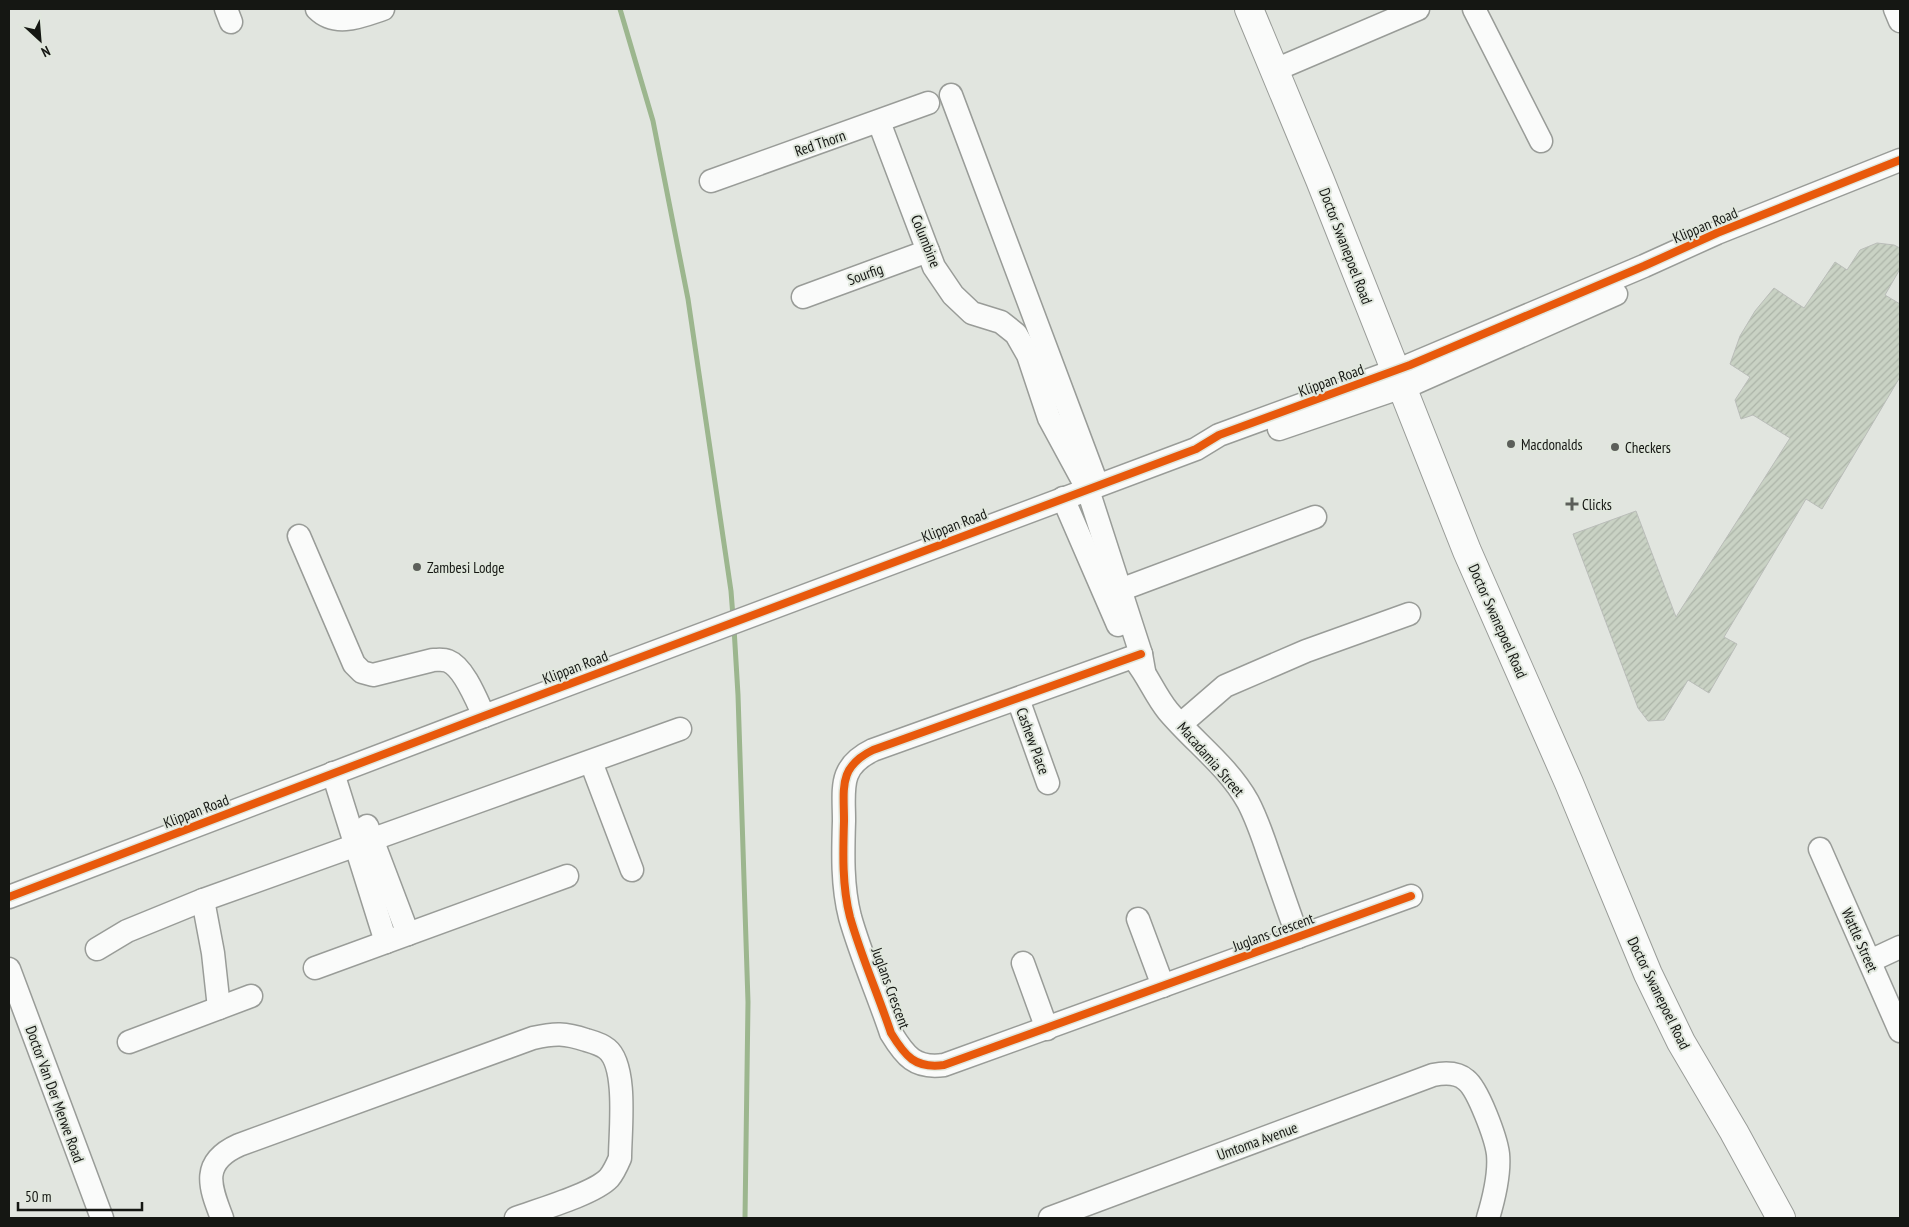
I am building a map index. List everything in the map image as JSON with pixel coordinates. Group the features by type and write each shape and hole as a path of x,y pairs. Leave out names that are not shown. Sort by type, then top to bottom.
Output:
{"main road":[{"name":"Doctor Swanepoel Road","path":"1249,9 1333,176 1468,552 1569,783 1648,974 1681,1042 1734,1132 1781,1218"},
{"name":"Doctor Swanepoel Road","path":"1261,9 1280,68"},
{"name":"Doctor Swanepoel Road","path":"1406,376 1633,926 1684,1034 1759,1163 1788,1218"}],"street":[{"path":"317,9 327,16 340,20 384,9"},
{"path":"1280,68 1418,9"},
{"path":"1474,9 1541,141"},
{"path":"1895,9 1900,21"},
{"path":"951,95 1093,488"},
{"name":"Red Thorn","path":"711,181 928,103"},
{"name":"Columbine","path":"879,122 934,267 953,295 972,312 1001,322 1016,334 1028,355 1049,418 1093,488"},
{"name":"Klippan Road","path":"9,897 1063,498 1196,449 1224,447 1406,376 1654,270 1900,160"},
{"name":"Klippan Road","path":"1719,241 1900,174"},
{"name":"Sourfig","path":"803,297 928,251"},
{"name":"Macadamia Street","path":"1093,488 1139,661"},
{"name":"Macadamia Street","path":"1063,498 1156,696 1216,760 1248,802 1298,937"},
{"path":"1120,590 1315,517"},
{"path":"299,536 354,664 362,672 373,675 433,660 442,659 449,661 463,675 484,716"},
{"path":"1181,724 1225,686 1306,651 1409,614"},
{"name":"Juglans Crescent","path":"1139,661 1018,699 873,750 853,763 846,773 844,786 843,859 845,889 850,916 891,1033 900,1049 909,1058 931,1067 944,1065 1411,896"},
{"name":"Cashew Place","path":"1018,699 1048,783"},
{"path":"97,949 127,930 203,900 680,729"},
{"path":"591,762 632,870"},
{"path":"340,771 364,841 408,934"},
{"path":"364,841 386,942"},
{"name":"Wattle Street","path":"1820,849 1900,1031"},
{"path":"315,968 567,876"},
{"path":"203,900 213,953 219,1008"},
{"path":"1138,919 1163,986"},
{"path":"1870,962 1900,948"},
{"path":"1023,963 1047,1029"},
{"name":"Doctor Van Der Merwe Road","path":"9,969 102,1218"},
{"path":"129,1042 251,996"},
{"path":"222,1218 212,1193 210,1180 217,1159 227,1150 533,1038 550,1034 566,1034 600,1044 609,1050 616,1060 620,1074 620,1158 607,1180 594,1188 516,1218"},
{"name":"Umtoma Avenue","path":"1050,1218 1433,1075 1444,1073 1466,1079 1475,1092 1493,1133 1498,1153 1496,1187 1488,1218"}],"building":[{"path":"1877,243 1894,245 1900,248 1900,269 1885,295 1900,304 1900,377 1822,509 1806,499 1724,637 1737,644 1709,693 1688,680 1664,720 1648,721 1638,708 1573,534 1636,511 1676,617 1790,438 1753,415 1741,419 1735,400 1750,377 1730,364 1740,336 1755,311 1774,288 1804,308 1835,262 1847,270 1860,250"}],"waterway":[{"path":"620,9 653,121 688,299 731,591 733,617"},
{"path":"734,628 748,1002 745,1218"}],"cycle path":[{"path":"9,897 484,716 1196,449 1219,435 1410,365 1717,233 1900,160"},
{"path":"1141,654 873,750 862,757 848,771 844,789 843,845 847,905 859,946 891,1033 906,1054 918,1063 934,1066 944,1065 1411,896"}],"place":[{"name":"Macdonalds","path":"1511,444"},
{"name":"Checkers","path":"1615,447"},
{"name":"Clicks","path":"1572,504"},
{"name":"Zambesi Lodge","path":"417,567"}]}
